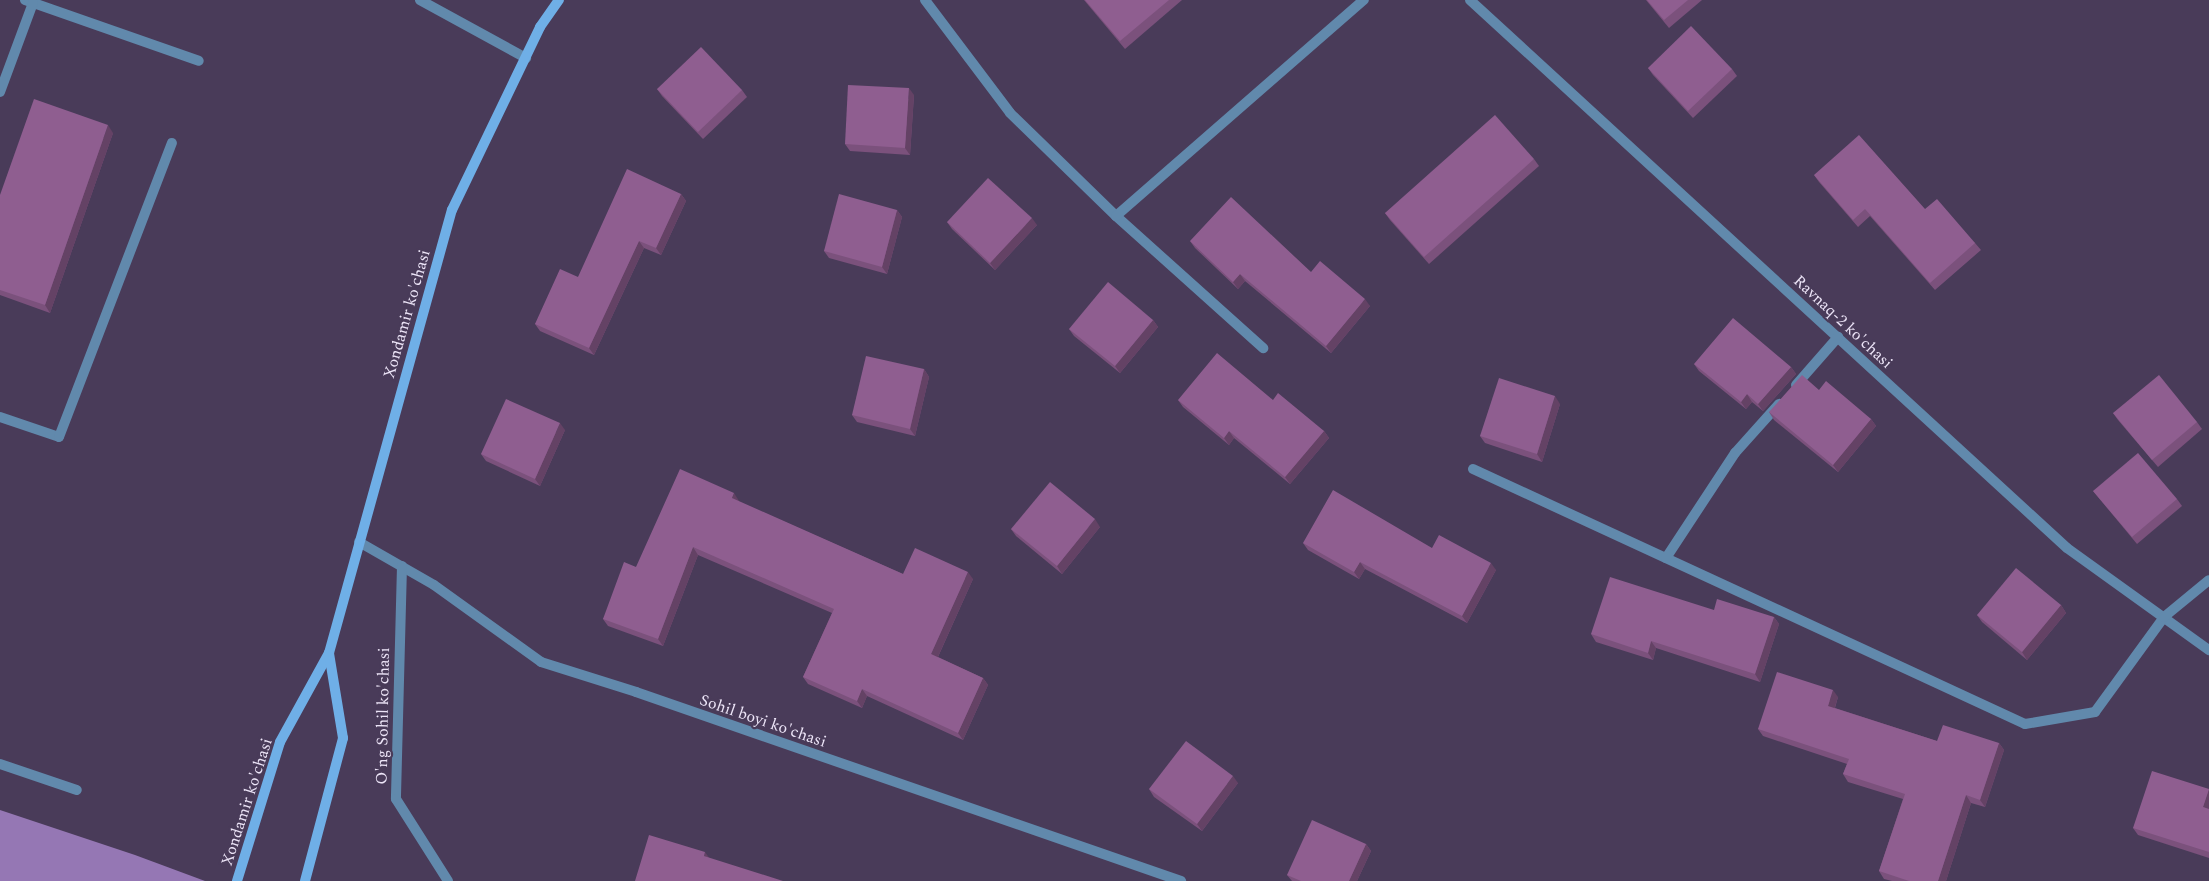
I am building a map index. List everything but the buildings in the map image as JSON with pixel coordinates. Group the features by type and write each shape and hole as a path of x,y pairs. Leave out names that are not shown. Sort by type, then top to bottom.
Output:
{"main road":[{"name":"Xondamir ko'chasi","path":"237,881 280,742 329,653 452,210 526,58 559,0"},
{"name":"Xondamir ko'chasi","path":"305,881 343,738 329,653"}],"street":[{"path":"420,0 526,58"},
{"path":"925,0 1010,113 1116,216 1263,348"},
{"path":"1116,216 1364,0"},
{"name":"Ravnaq-2 ko'chasi","path":"1470,0 2067,548 2209,650"},
{"path":"0,92 29,1 199,61"},
{"path":"0,417 59,437 172,143"},
{"path":"1666,558 1735,453 1838,338"},
{"path":"1473,469 2024,724 2095,712 2164,617 2209,580"},
{"name":"Sohil boyi ko'chasi","path":"359,542 402,566 483,618 541,662 636,692 1181,881"},
{"name":"O'ng Sohil ko'chasi","path":"402,566 396,798 448,881"},
{"path":"0,764 77,790"}],"shaded area":[{"path":"0,810 135,855 205,881 0,881"}]}
